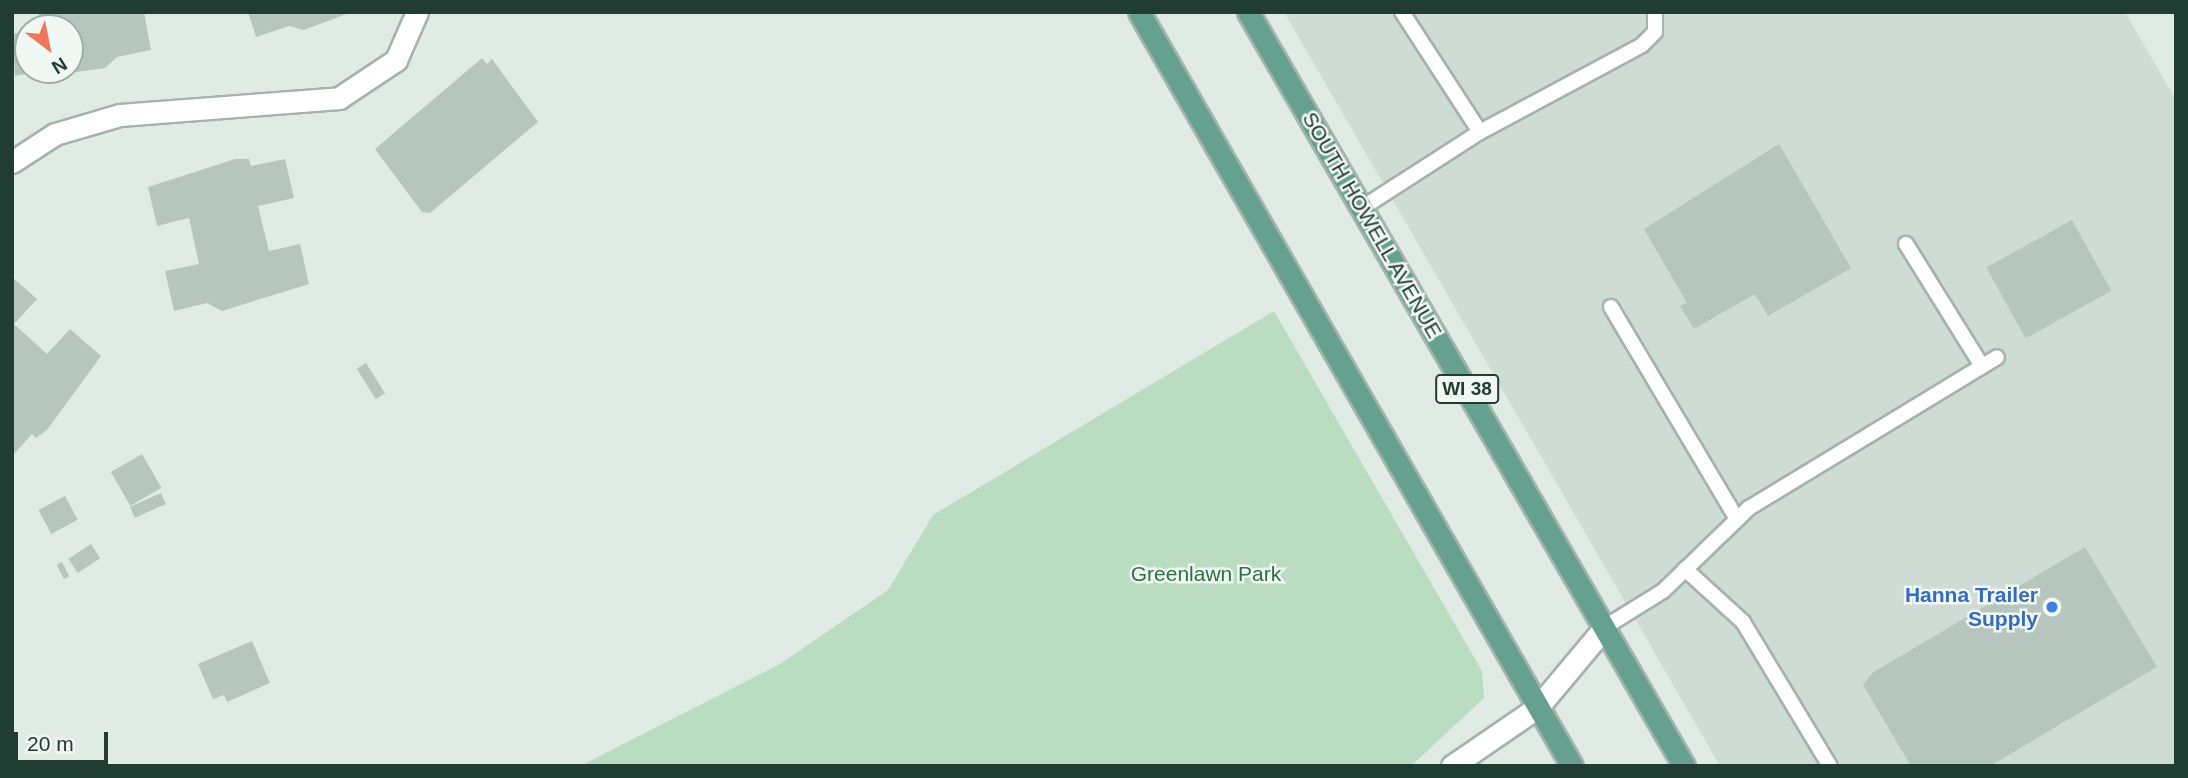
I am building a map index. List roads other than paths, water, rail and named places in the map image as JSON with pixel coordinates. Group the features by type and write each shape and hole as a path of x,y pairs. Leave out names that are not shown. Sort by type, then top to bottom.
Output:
{"main road":[{"path":"1139,12 1572,766"},
{"name":"SOUTH HOWELL AVENUE","path":"1248,12 1684,766"}],"street":[{"path":"12,162 55,134 120,115 339,98 396,60 417,12"},
{"path":"1452,766 1538,707 1605,627"}],"lane":[{"path":"1402,12 1480,132"},
{"path":"1362,208 1480,132 1642,45 1656,32 1655,12"},
{"path":"1906,244 1982,366"},
{"path":"1611,307 1737,519"},
{"path":"1605,627 1663,591 1737,519 1997,357"},
{"path":"1685,569 1742,622 1830,766"}],"place":[{"name":"Hanna Trailer Supply","path":"2052,607"}],"park label":[{"name":"Greenlawn Park","path":"1206,574"}]}
